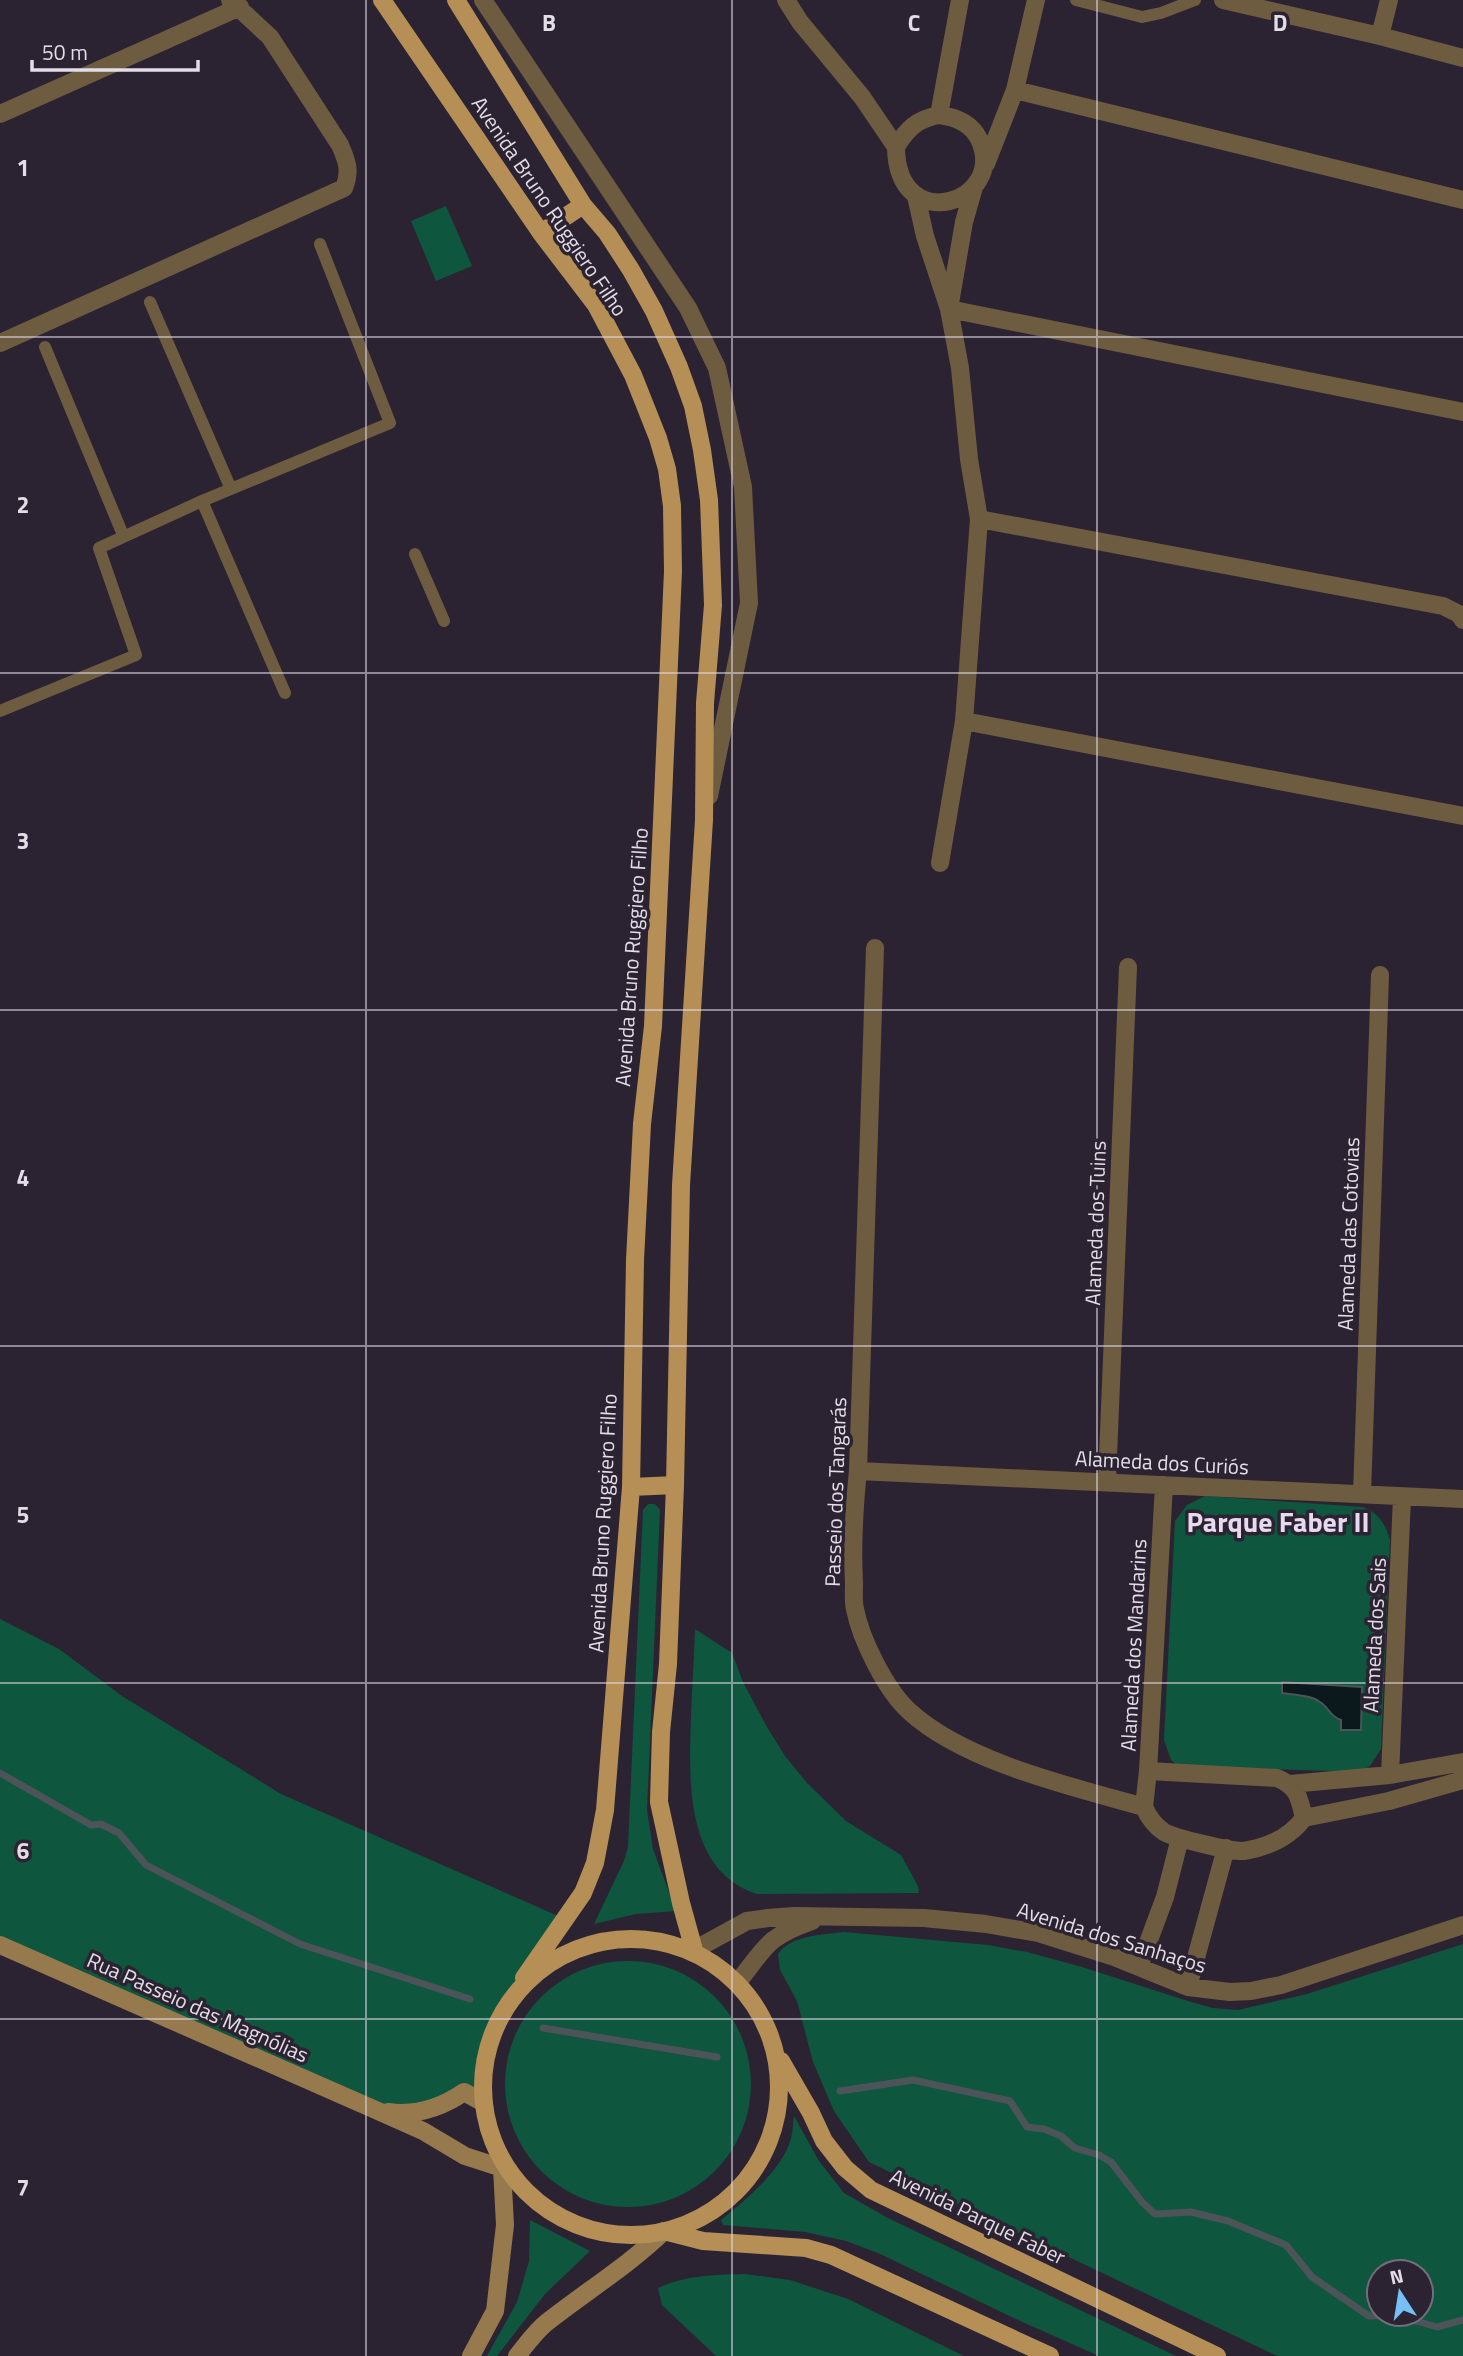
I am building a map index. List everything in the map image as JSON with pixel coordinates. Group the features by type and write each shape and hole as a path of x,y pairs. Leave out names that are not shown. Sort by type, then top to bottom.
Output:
{"main road":[{"name":"Avenida Bruno Ruggiero Filho","path":"382,0 541,233 596,305 633,375 658,438 667,469 672,506 673,571 653,1026 642,1124 635,1260 631,1487 605,1810 595,1863 583,1893 524,1978 492,2035 485,2064 484,2104 502,2168"},
{"name":"Avenida Bruno Ruggiero Filho","path":"456,0 583,205 607,233 654,311 684,380 692,406 709,500 713,605 705,703 704,820 681,1185 676,1485 659,1802 694,1950"},
{"path":"541,233 583,205"},
{"path":"631,1487 676,1485"},
{"path":"502,2168 540,2204 580,2225 601,2232 624,2235 664,2231 689,2223 733,2196 757,2165 774,2131 779,2105 781,2079 777,2053 762,2015 738,1982 694,1950 636,1938 600,1942 566,1954 524,1978"},
{"name":"Avenida Parque Faber","path":"777,2053 824,2141 845,2168 871,2190 1217,2356"},
{"path":"664,2231 704,2241 806,2248 831,2255 1051,2356"}],"street":[{"name":"Avenida Bruno Ruggiero Filho","path":"483,0 688,308 717,368 743,487 749,603 704,820"},
{"path":"786,0 800,22 862,97 895,147 899,174 915,197 949,309 960,368 968,459 979,519 964,721 940,863"},
{"path":"939,115 961,0"},
{"path":"949,309 964,222 974,187 1015,90 1036,0"},
{"path":"1223,0 1463,58"},
{"path":"1380,36 1389,0"},
{"path":"0,114 235,4 270,37 340,145 348,163 349,176 344,188 0,343"},
{"path":"1015,90 1463,200"},
{"path":"895,147 913,124 925,117 953,117 966,123 976,133 982,146 985,166"},
{"path":"915,197 940,202 952,201 974,187"},
{"path":"949,309 1463,412"},
{"path":"979,519 1443,606 1463,620"},
{"path":"964,721 1463,816"},
{"name":"Passeio dos Tangarás","path":"876,947 858,1471 852,1542 855,1609 876,1667 908,1710 940,1733 985,1756 1070,1787 1144,1807"},
{"name":"Alameda dos Tuins","path":"1107,1481 1129,967"},
{"name":"Alameda das Cotovias","path":"1362,1494 1380,975"},
{"name":"Alameda dos Curiós","path":"858,1471 1463,1499"},
{"name":"Alameda dos Mandarins","path":"1144,1807 1149,1771 1164,1485"},
{"name":"Alameda dos Sais","path":"1390,1775 1402,1497"},
{"path":"1149,1771 1277,1779 1290,1784 1390,1775 1463,1762"},
{"path":"1144,1807 1149,1818 1164,1832 1241,1851 1277,1841 1295,1830 1304,1818 1389,1801 1463,1780"},
{"path":"1290,1784 1299,1797 1304,1818"},
{"path":"1139,1967 1165,1897 1180,1838"},
{"path":"1188,1987 1226,1848"},
{"name":"Avenida dos Sanhaços","path":"694,1950 747,1921 794,1916 924,1918 986,1924 1038,1933 1139,1967 1188,1987 1230,1992 1281,1985 1463,1925"},
{"name":"Avenida dos Sanhaços","path":"738,1982 757,1955 777,1935 822,1917"},
{"name":"Rua Passeio das Magnólias","path":"0,1945 378,2110 423,2131 465,2156 502,2168"},
{"name":"Rua Passeio das Magnólias","path":"378,2110 408,2113 423,2111 438,2107 464,2092 484,2104"},
{"path":"471,2356 495,2311 505,2225 502,2168"},
{"path":"516,2356 544,2325 639,2256 664,2231"}],"lane":[{"path":"1076,0 1142,17 1195,0"},
{"path":"0,710 136,655 99,548 123,535 390,422 320,244"},
{"path":"150,302 231,489"},
{"path":"45,347 123,535"},
{"path":"202,501 285,693"},
{"path":"415,554 444,621"}],"green space":[{"path":"446,206 472,266 436,281 411,221"},
{"path":"1205,1496 1363,1507 1377,1516 1383,1524 1390,1540 1381,1749 1370,1766 1360,1772 1178,1766 1171,1760 1164,1740 1175,1521 1187,1505"},
{"path":"648,1504 655,1504 660,1510 647,1810 653,1849 676,1911 636,1914 594,1924 628,1847 643,1510"},
{"path":"0,1619 59,1649 122,1696 281,1794 565,1919 516,1989 496,2027 485,2065 484,2103 464,2092 393,2113 0,1945"},
{"path":"695,1629 732,1653 743,1682 767,1727 785,1756 807,1783 846,1821 901,1855 919,1893 757,1894 733,1882 716,1865 704,1844 696,1820 692,1794 690,1741"},
{"path":"844,1932 988,1945 1082,1967 1213,2008 1238,2010 1307,1994 1463,1944 1463,2356 1277,2356 869,2162 834,2111 813,2062 797,2001 780,1970 778,1954 791,1943 808,1937"},
{"path":"616,1961 640,1961 664,1966 686,1975 715,1997 742,2037 749,2060 749,2108 742,2131 715,2171 686,2193 664,2202 640,2207 616,2207 592,2202 570,2193 550,2179 533,2162 519,2142 510,2120 505,2096 505,2072 510,2048 519,2026 533,2006 550,1989 570,1975 592,1966"},
{"path":"794,2116 819,2161 844,2193 888,2218 1176,2356 1099,2356 878,2253 846,2241 805,2232 723,2225 721,2220 751,2194 780,2161 791,2138"},
{"path":"530,2220 590,2251 545,2294 497,2356 487,2356 517,2302 529,2261"},
{"path":"744,2274 790,2280 848,2299 964,2356 716,2356 662,2305 658,2288 679,2280"}],"shaded area":[{"path":"1282,1682 1362,1687 1361,1730 1341,1730 1341,1720 1323,1704 1307,1697 1282,1693"}],"waterway":[{"path":"0,1773 91,1825 101,1824 119,1833 146,1865 300,1944 470,1999"},
{"path":"543,2028 717,2057"},
{"path":"840,2091 913,2080 1010,2101 1027,2127 1044,2129 1061,2136 1075,2148 1099,2155 1111,2162 1142,2202 1155,2214 1191,2212 1228,2221 1286,2245 1312,2277 1369,2316 1396,2315 1437,2327 1463,2320"}],"district":[{"name":"Parque Faber II","path":"1278,1521"}]}
